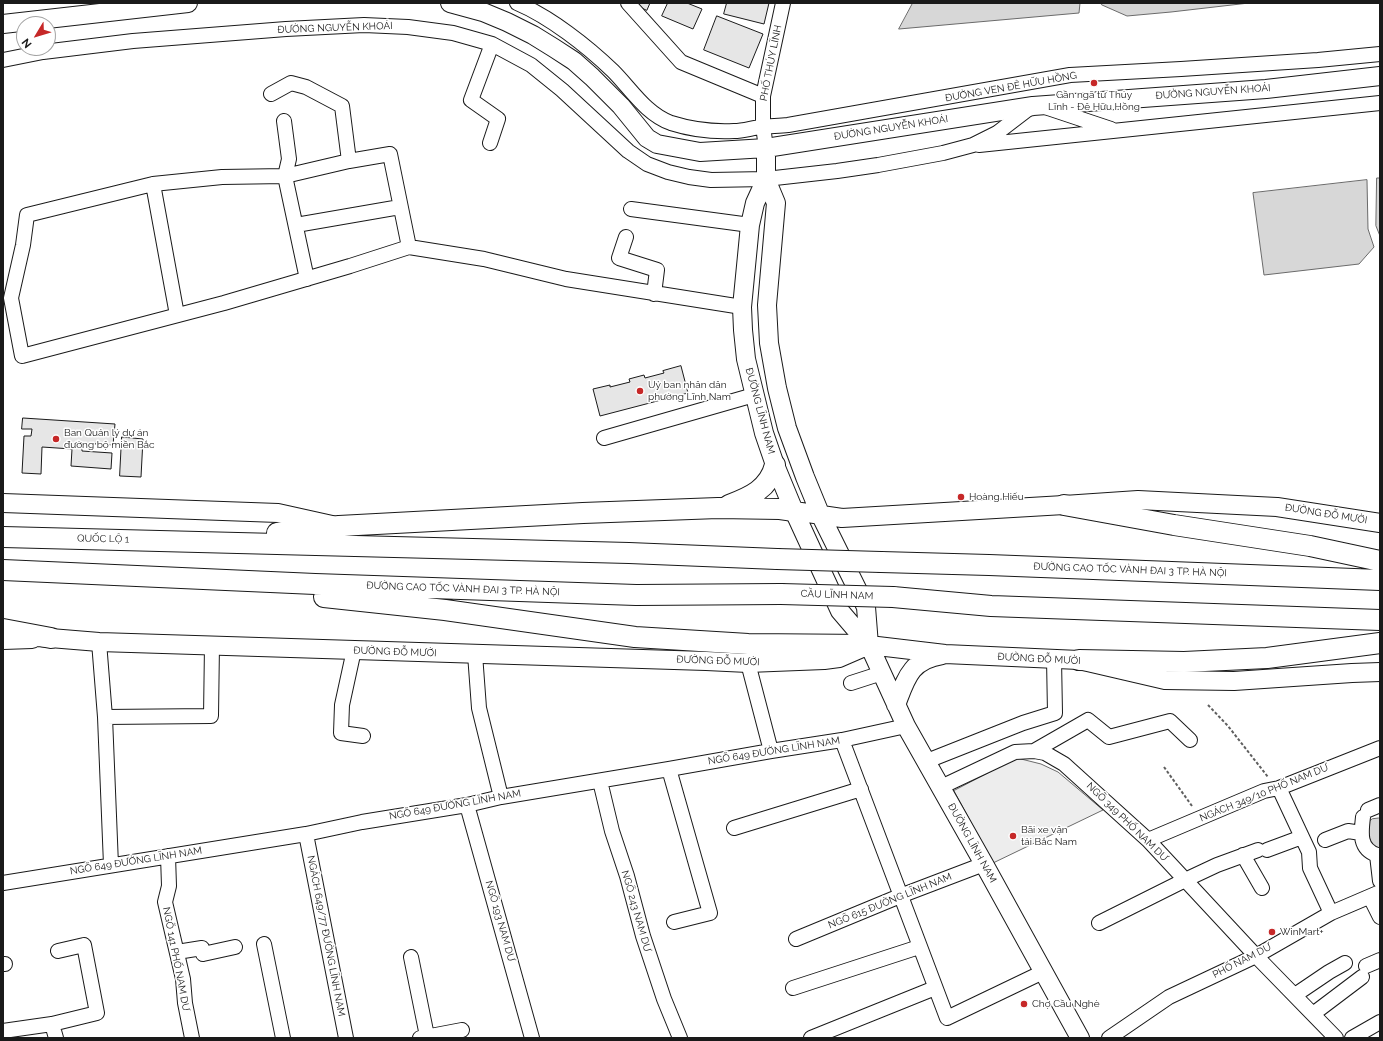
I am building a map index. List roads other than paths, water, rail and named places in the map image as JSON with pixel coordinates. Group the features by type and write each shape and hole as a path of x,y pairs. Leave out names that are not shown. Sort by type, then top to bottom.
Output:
{"highway":[{"path":"718,508 751,496 759,491 769,479 774,465"},
{"path":"1064,506 1174,526 1310,546 1380,560"},
{"path":"203,542 339,526 583,513 718,508 780,509 794,511"},
{"name":"QUỐC LỘ 1","path":"3,537 203,542"},
{"name":"ĐƯỜNG CAO TỐC VÀNH ĐAI 3 TP. HÀ NỘI","path":"203,542 629,553 1380,580"},
{"path":"3,570 145,577 444,610 635,637 748,644 869,645"},
{"name":"ĐƯỜNG CAO TỐC VÀNH ĐAI 3 TP. HÀ NỘI","path":"145,577 628,595 781,594"},
{"name":"CẦU LĨNH NAM","path":"781,594 893,597 991,606 1380,620"},
{"path":"3,629 51,638"},
{"path":"1079,660 1184,662 1267,658 1380,643"}],"main road":[{"path":"3,24 188,3"},
{"name":"ĐƯỜNG NGUYỄN KHOÁI","path":"450,3 483,12 507,22 554,48 592,77 621,106 647,138 657,144 700,152 766,148 1036,105 1266,88 1380,76"},
{"name":"ĐƯỜNG LĨNH NAM","path":"766,148 766,179 776,203 767,305 769,343 777,388 787,428 821,516 866,607 869,645"},
{"name":"ĐƯỜNG LĨNH NAM","path":"766,179 755,203 750,225 742,306 746,359 764,433 774,465 840,611 869,645 906,726 927,761 1080,1038"},
{"name":"ĐƯỜNG ĐỖ MƯỜI","path":"794,511 842,518 1064,506 1138,500 1277,507 1380,523"},
{"path":"3,503 278,513 339,526"},
{"path":"3,633 51,638"},
{"path":"3,640 51,638"},
{"name":"ĐƯỜNG ĐỖ MƯỜI","path":"51,638 100,642 698,660 748,663 839,658 869,645 945,654 1079,660 1164,680 1234,681 1380,672"},
{"path":"896,705 910,671 931,657 945,654"}],"street":[{"name":"ĐƯỜNG VEN ĐÊ HỮU HỒNG","path":"517,3 561,29 591,52 658,117 671,123 714,130 735,131 763,126 796,124 1070,75 1189,69 1380,54"},
{"path":"628,3 681,62 763,96"},
{"name":"PHỐ THÚY LĨNH","path":"766,148 763,126 763,96 783,3"},
{"name":"ĐƯỜNG NGUYỄN KHOÁI","path":"3,60 43,52 133,41 286,29 364,25 408,27 452,33 492,44 531,65 562,90 628,151 647,164 668,172 689,177 711,180 766,179 878,165 943,153 973,145"},
{"path":"490,143 498,119 471,100 492,44"},
{"path":"271,94 291,84 306,87 342,106 349,161"},
{"path":"973,145 1380,103"},
{"path":"973,145 997,133 1036,105 1115,130"},
{"path":"284,121 289,159 285,176 307,279"},
{"path":"409,247 390,154 349,161 285,176 222,177 153,184 27,215 23,245 11,298 22,356 307,279 409,247 484,258 566,280 742,306"},
{"path":"153,184 177,315"},
{"path":"296,225 400,207"},
{"path":"631,209 750,225"},
{"path":"626,236 619,258 657,270 654,294"},
{"path":"604,438 754,395"},
{"path":"100,642 112,865"},
{"path":"105,717 211,716 212,645"},
{"path":"354,650 342,705 341,733 363,736"},
{"path":"475,654 479,708 500,797"},
{"path":"927,761 1023,723 1055,713 1054,659"},
{"path":"748,663 771,751"},
{"path":"851,684 882,674"},
{"path":"1034,751 1088,720 1110,737 1170,721 1190,740"},
{"name":"NGÕ 649 ĐƯỜNG LĨNH NAM","path":"3,883 306,834 362,822 467,805 500,797 842,740 906,726"},
{"path":"842,740 934,988 947,1018 1043,972"},
{"name":"NGÁCH 349/10 PHỐ NAM DƯ","path":"1148,840 1264,791 1276,788 1380,748"},
{"name":"NGÕ 349 PHỐ NAM DƯ","path":"941,787 1015,752 1034,751 1045,753 1064,764 1148,840 1256,956 1336,1038"},
{"path":"669,770 710,913 674,922"},
{"name":"NGÕ 243 NAM DƯ","path":"600,781 612,831 627,876 642,936 664,999 680,1038"},
{"path":"1276,788 1309,852 1310,868 1330,913"},
{"path":"734,828 861,789"},
{"name":"NGÕ 193 NAM DƯ","path":"467,805 532,1038"},
{"path":"1370,811 1362,833 1363,843 1369,853 1377,856 1380,881"},
{"path":"1325,840 1348,831 1362,833"},
{"name":"NGÁCH 649/77 ĐƯỜNG LĨNH NAM","path":"306,834 346,1038"},
{"path":"1099,923 1217,865 1302,837"},
{"name":"NGÕ 141 PHỐ NAM DƯ","path":"168,856 170,886 165,902 177,952 192,1038"},
{"path":"1243,856 1262,888"},
{"name":"NGÕ 615 ĐƯỜNG LĨNH NAM","path":"796,939 900,896 984,864"},
{"path":"1375,895 1380,917"},
{"name":"PHỐ NAM DƯ","path":"1109,1038 1169,997 1256,956 1330,913 1375,895"},
{"path":"264,944 284,1038"},
{"path":"3,1031 52,1024 97,1013 84,945 58,951"},
{"path":"177,952 202,948 203,954 235,947"},
{"path":"793,988 919,947"},
{"path":"410,957 424,1037 462,1030"},
{"path":"1313,1014 1380,960"},
{"path":"1295,996 1329,972 1345,963"},
{"path":"811,1038 934,988"},
{"path":"1352,1038 1380,1022"},
{"path":"52,1024 56,1038"}],"place":[{"name":"Gần ngã tư Thúy Lĩnh - Đê Hữu Hồng","path":"1094,83"},
{"name":"Uỷ ban nhân dân phường Lĩnh Nam","path":"640,391"},
{"name":"Ban Quản lý dự án đường bộ miền Bắc","path":"56,439"},
{"name":"Hoàng Hiếu","path":"961,497"},
{"name":"Bãi xe vận tải Bắc Nam","path":"1013,836"},
{"name":"WinMart+","path":"1272,932"},
{"name":"Chợ Cầu Nghè","path":"1024,1004"}]}
